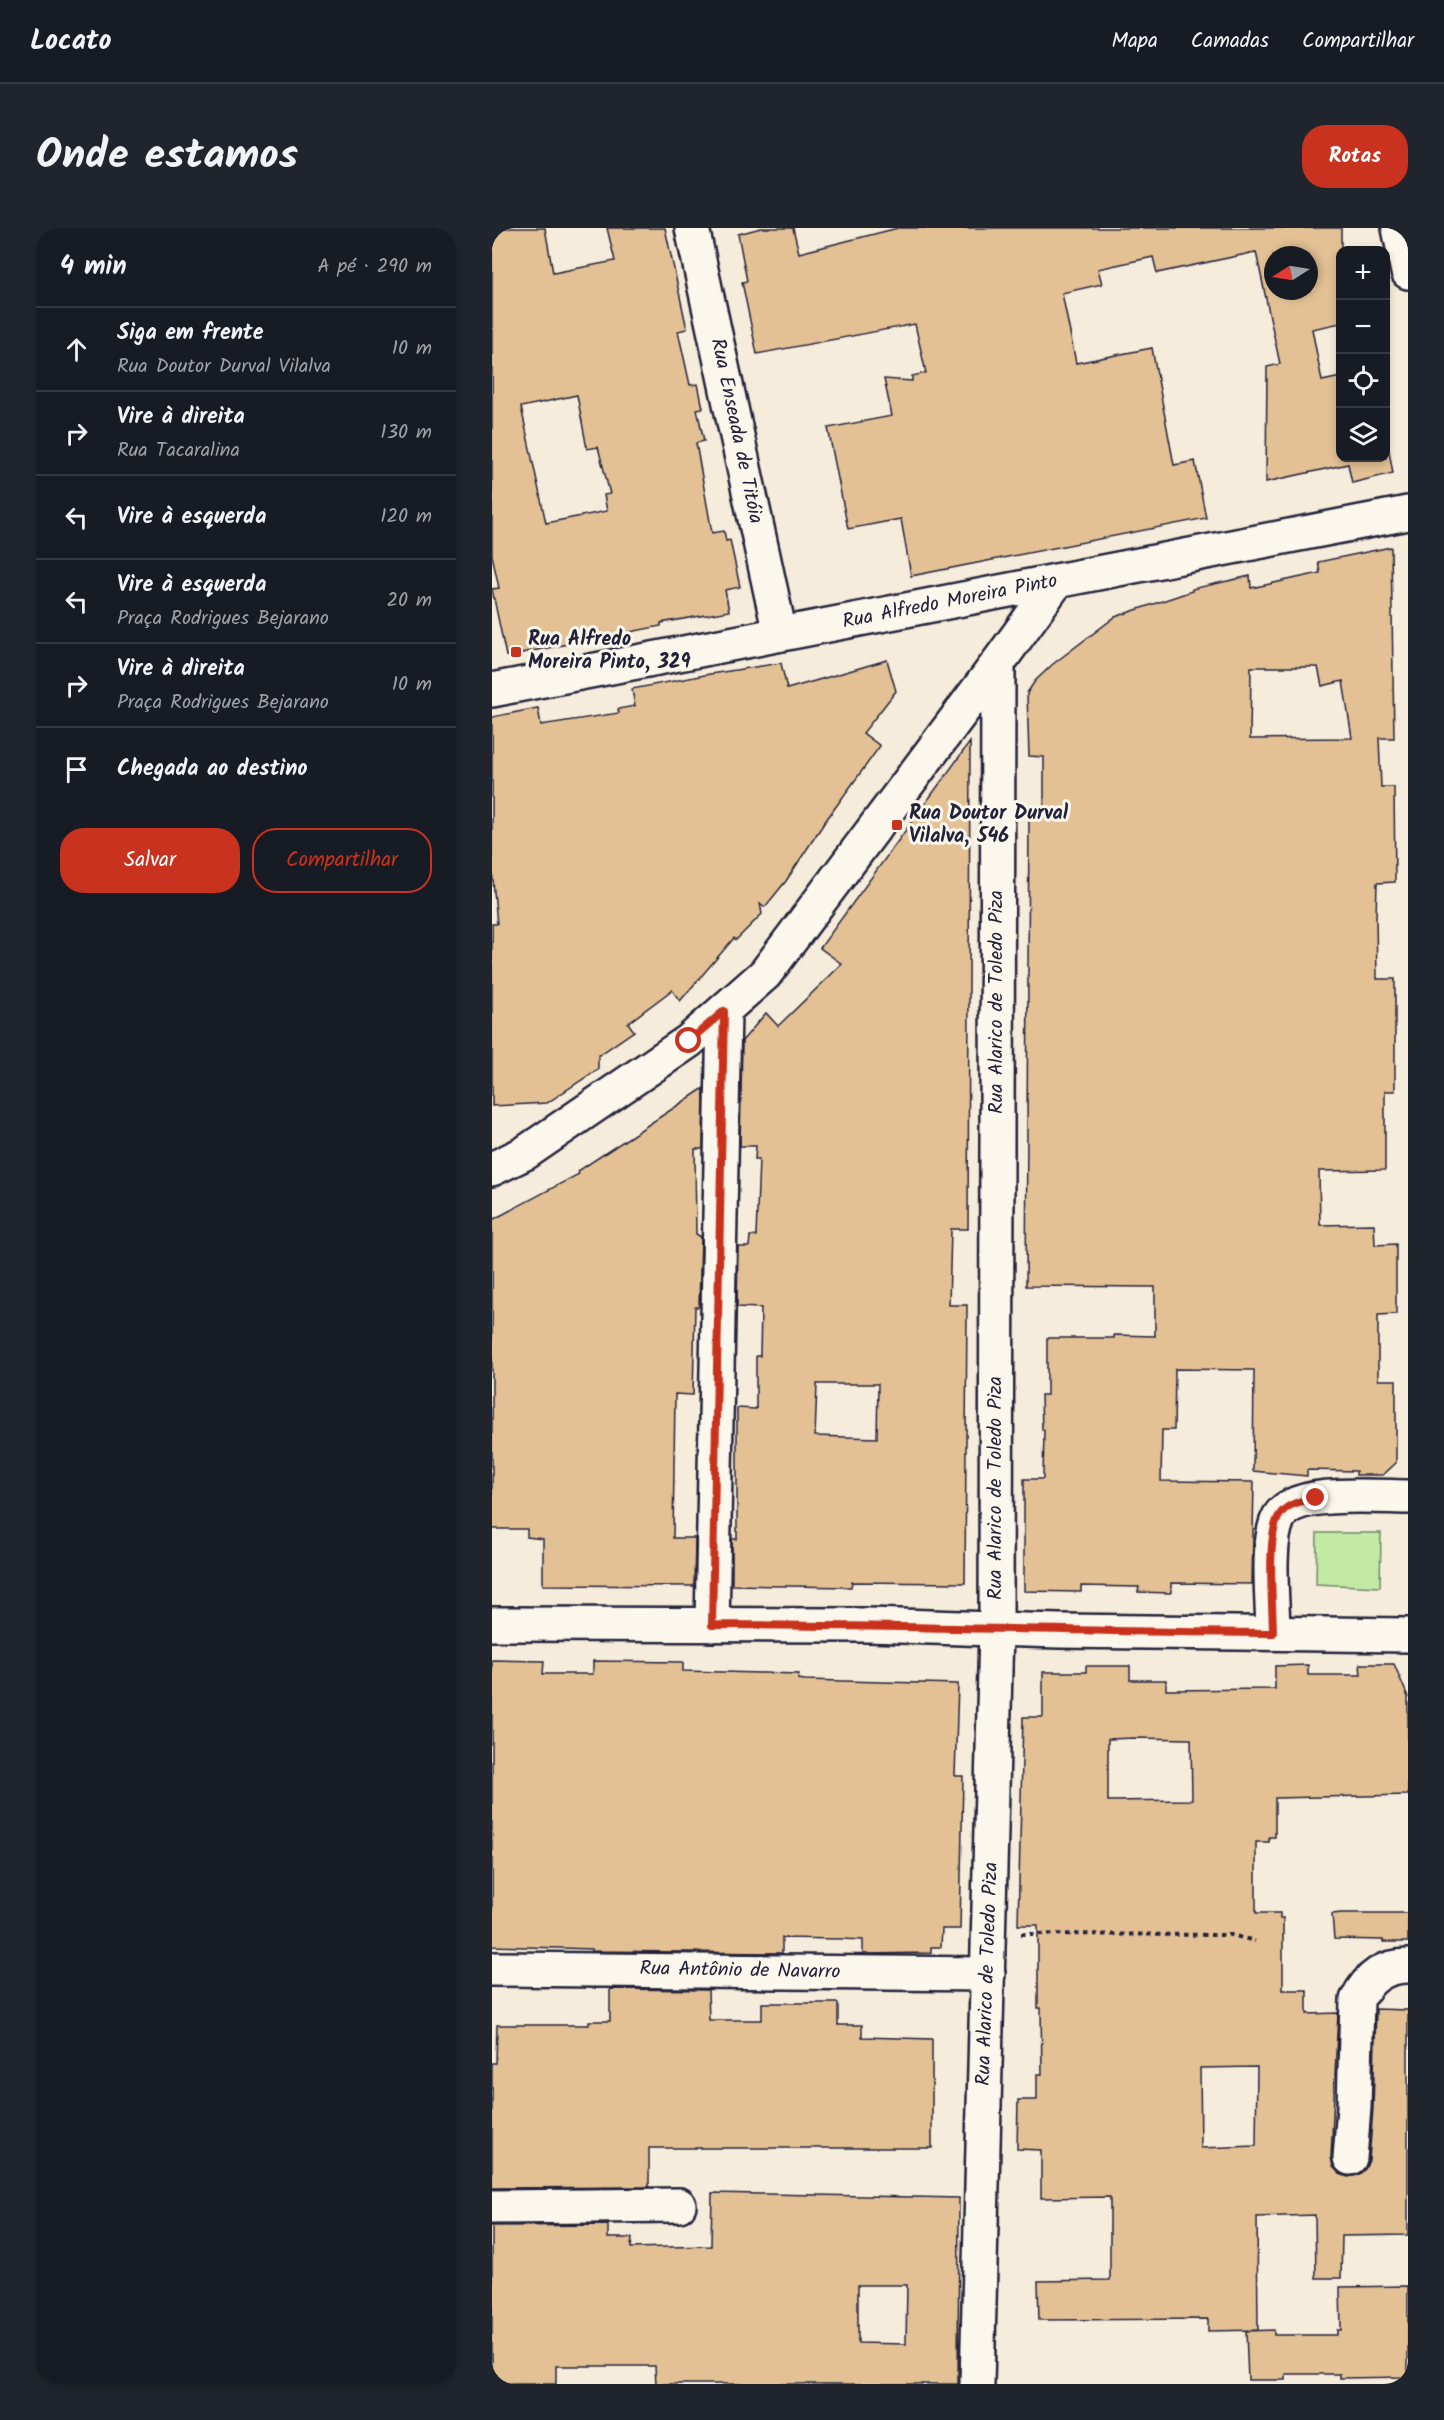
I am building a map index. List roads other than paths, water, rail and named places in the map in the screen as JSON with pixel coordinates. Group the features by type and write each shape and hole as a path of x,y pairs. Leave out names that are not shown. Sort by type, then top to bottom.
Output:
{"street":[{"name":"Rua Enseada de Titóia","path":"692,228 780,634"},
{"path":"1399,228 1408,272"},
{"name":"Rua Alfredo Moreira Pinto","path":"492,690 1408,513"},
{"path":"492,1169 525,1153 680,1048 765,974 1057,581"},
{"name":"Rua Alarico de Toledo Piza","path":"977,2384 996,1630 998,663"},
{"path":"712,1625 724,1011"},
{"path":"1273,1633 1272,1535 1278,1517 1291,1504 1316,1498 1408,1497"},
{"path":"492,1624 868,1625 996,1630 1408,1635"},
{"path":"1350,2158 1357,2000 1363,1986 1378,1973 1408,1966"},
{"name":"Rua Antônio de Navarro","path":"492,1969 988,1974"},
{"path":"492,2207 679,2205"}],"place":[{"name":"Rua Alfredo Moreira Pinto, 329","path":"516,652"},
{"name":"Rua Doutor Durval Vilalva, 546","path":"897,825"}]}
